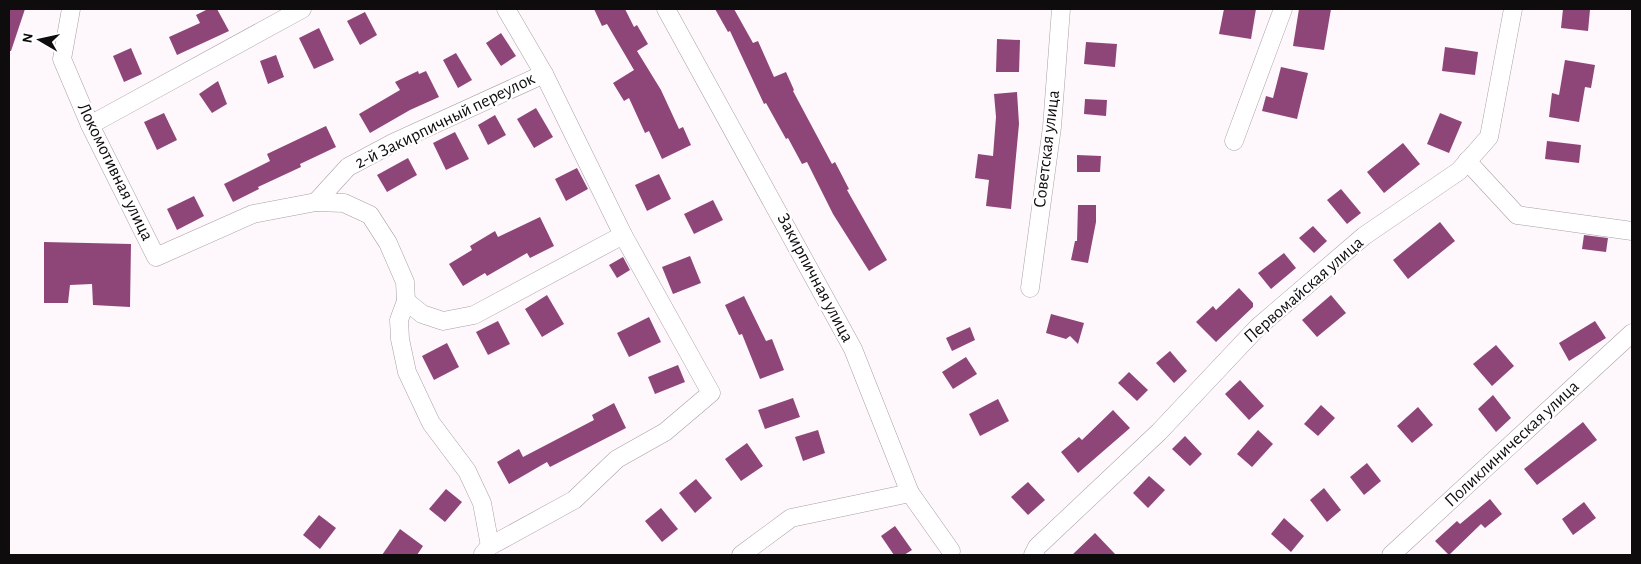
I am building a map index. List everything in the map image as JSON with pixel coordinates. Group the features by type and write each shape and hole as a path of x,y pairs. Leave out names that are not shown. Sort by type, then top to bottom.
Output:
{"street":[{"name":"Локомотивная улица","path":"71,9 62,60 90,125 156,257 254,214 316,202 344,203 370,215 388,243 405,282 406,301 399,320 400,339 407,372 431,423 466,472 482,503 486,551"},
{"path":"90,125 302,9"},
{"name":"2-й Закирпичный переулок","path":"316,202 348,167 393,143 544,74 506,9"},
{"name":"Закирпичная улица","path":"666,9 854,349 910,493 952,552"},
{"name":"Советская улица","path":"1030,288 1052,127 1061,9"},
{"path":"1234,142 1283,9"},
{"name":"Первомайская улица","path":"1035,551 1159,432 1258,327 1364,236 1459,171 1489,137 1514,9"},
{"path":"486,551 574,500 617,459 665,432 711,393 623,235 544,74"},
{"path":"1467,161 1517,215 1632,231"},
{"path":"406,301 422,314 443,321 474,315 623,235"},
{"name":"Поликлиническая улица","path":"1391,555 1632,333"},
{"path":"741,555 791,518 910,493"}],"building":[{"path":"9,9 25,9 11,51 9,51"},
{"path":"208,9 217,9 229,31 177,55 169,37 200,23 196,15"},
{"path":"594,9 625,9 634,27 637,25 648,44 637,51 661,90 679,129 683,127 691,145 662,159 649,131 645,133 629,98 624,101 613,83 634,70 607,24 602,26"},
{"path":"715,9 734,9 753,43 758,41 774,77 786,72 793,91 832,164 835,162 849,189 847,190 887,260 869,271 833,214 807,162 802,164 766,103 764,104 730,31 728,32"},
{"path":"1224,9 1256,9 1251,39 1219,34"},
{"path":"1299,9 1331,9 1324,50 1293,46"},
{"path":"1563,9 1590,10 1588,31 1561,28"},
{"path":"365,12 377,35 360,45 347,21"},
{"path":"319,28 334,60 314,69 299,38"},
{"path":"501,33 516,56 501,66 486,43"},
{"path":"997,39 1020,40 1019,72 996,72"},
{"path":"1086,42 1117,44 1115,67 1084,64"},
{"path":"1445,47 1478,52 1475,75 1442,71"},
{"path":"131,48 142,74 124,82 113,56"},
{"path":"456,53 472,80 458,88 443,60"},
{"path":"276,55 284,77 268,84 260,61"},
{"path":"1565,60 1595,65 1591,88 1585,87 1579,122 1549,117 1552,93 1559,95"},
{"path":"1281,67 1308,73 1297,119 1262,111 1266,96 1273,98"},
{"path":"418,71 419,74 426,71 439,97 410,110 370,133 359,114 400,90 395,82"},
{"path":"218,81 227,104 212,113 199,94"},
{"path":"1017,92 1019,124 1011,209 986,206 989,180 975,178 978,154 993,156 996,117 994,94"},
{"path":"1085,99 1107,100 1106,116 1084,114"},
{"path":"536,108 553,137 534,148 517,119"},
{"path":"164,113 177,140 157,150 144,122"},
{"path":"1440,113 1462,122 1449,153 1427,144"},
{"path":"495,115 506,135 488,145 478,125"},
{"path":"326,126 336,147 300,164 301,167 258,187 259,189 233,202 224,184 270,161 267,154"},
{"path":"455,132 469,159 446,170 433,143"},
{"path":"1547,141 1581,145 1579,163 1545,159"},
{"path":"1403,143 1420,164 1384,193 1367,172"},
{"path":"1077,155 1101,156 1100,172 1077,172"},
{"path":"408,158 417,175 387,192 377,175"},
{"path":"577,168 588,189 566,201 555,179"},
{"path":"659,174 671,199 647,211 635,185"},
{"path":"1341,189 1361,213 1347,224 1327,200"},
{"path":"194,196 204,216 177,230 167,209"},
{"path":"713,200 723,220 694,234 684,214"},
{"path":"1078,205 1096,205 1096,222 1088,263 1071,260 1075,241 1077,241"},
{"path":"540,217 554,246 530,258 527,253 487,276 485,273 463,286 449,264 472,250 470,246 495,231 498,237"},
{"path":"1440,222 1455,241 1408,279 1393,260"},
{"path":"1313,226 1327,241 1314,253 1299,238"},
{"path":"1584,235 1608,238 1606,252 1582,249"},
{"path":"44,242 131,244 130,307 93,305 92,284 70,285 68,303 44,303"},
{"path":"1284,253 1296,268 1271,289 1258,273"},
{"path":"690,256 701,283 673,294 662,267"},
{"path":"623,257 630,270 617,278 609,265"},
{"path":"1239,288 1253,303 1253,307 1216,342 1196,322 1213,306 1216,310"},
{"path":"547,295 564,324 542,337 525,309"},
{"path":"1331,295 1346,313 1317,337 1302,320"},
{"path":"744,296 766,341 772,339 784,370 760,379 742,334 739,335 725,305"},
{"path":"1051,314 1084,323 1078,344 1070,336 1066,339 1046,333"},
{"path":"649,317 661,342 629,357 617,333"},
{"path":"498,321 510,344 488,355 476,332"},
{"path":"1595,321 1606,338 1569,361 1559,343"},
{"path":"970,327 975,340 952,351 946,338"},
{"path":"447,343 459,367 434,380 422,356"},
{"path":"1496,345 1514,366 1492,386 1473,364"},
{"path":"1170,351 1187,371 1174,383 1156,363"},
{"path":"966,357 977,374 953,389 942,372"},
{"path":"678,365 685,382 655,394 648,377"},
{"path":"1129,372 1148,390 1137,401 1118,383"},
{"path":"1240,380 1264,406 1249,420 1225,394"},
{"path":"1493,395 1511,418 1496,432 1478,409"},
{"path":"793,398 800,417 765,429 758,410"},
{"path":"998,399 1009,421 980,436 969,414"},
{"path":"614,403 626,428 550,467 547,462 509,484 497,462 519,449 523,457 594,420 592,415"},
{"path":"1321,405 1335,418 1318,436 1304,424"},
{"path":"1418,407 1433,425 1412,443 1397,426"},
{"path":"1113,410 1130,428 1078,473 1061,452 1079,437 1082,440"},
{"path":"1583,422 1597,440 1537,485 1524,469"},
{"path":"818,430 825,453 803,461 795,437"},
{"path":"1258,430 1273,444 1252,467 1237,454"},
{"path":"1185,436 1202,454 1190,466 1172,449"},
{"path":"747,443 763,466 741,481 725,459"},
{"path":"1367,463 1381,481 1364,495 1350,477"},
{"path":"1149,476 1165,490 1148,508 1133,493"},
{"path":"696,479 712,498 695,513 679,493"},
{"path":"1028,482 1045,500 1028,515 1011,497"},
{"path":"1324,488 1341,510 1327,522 1310,500"},
{"path":"446,489 462,502 445,522 429,509"},
{"path":"1490,499 1502,514 1485,528 1481,524 1449,555 1435,541 1457,521 1460,524"},
{"path":"1584,502 1596,518 1573,535 1562,519"},
{"path":"661,508 678,529 662,542 645,521"},
{"path":"319,515 336,528 320,549 303,535"},
{"path":"1284,518 1304,536 1291,552 1271,534"},
{"path":"895,526 912,550 904,555 894,555 881,536"},
{"path":"400,529 423,546 417,555 382,555"},
{"path":"1095,533 1116,555 1072,555"}]}
